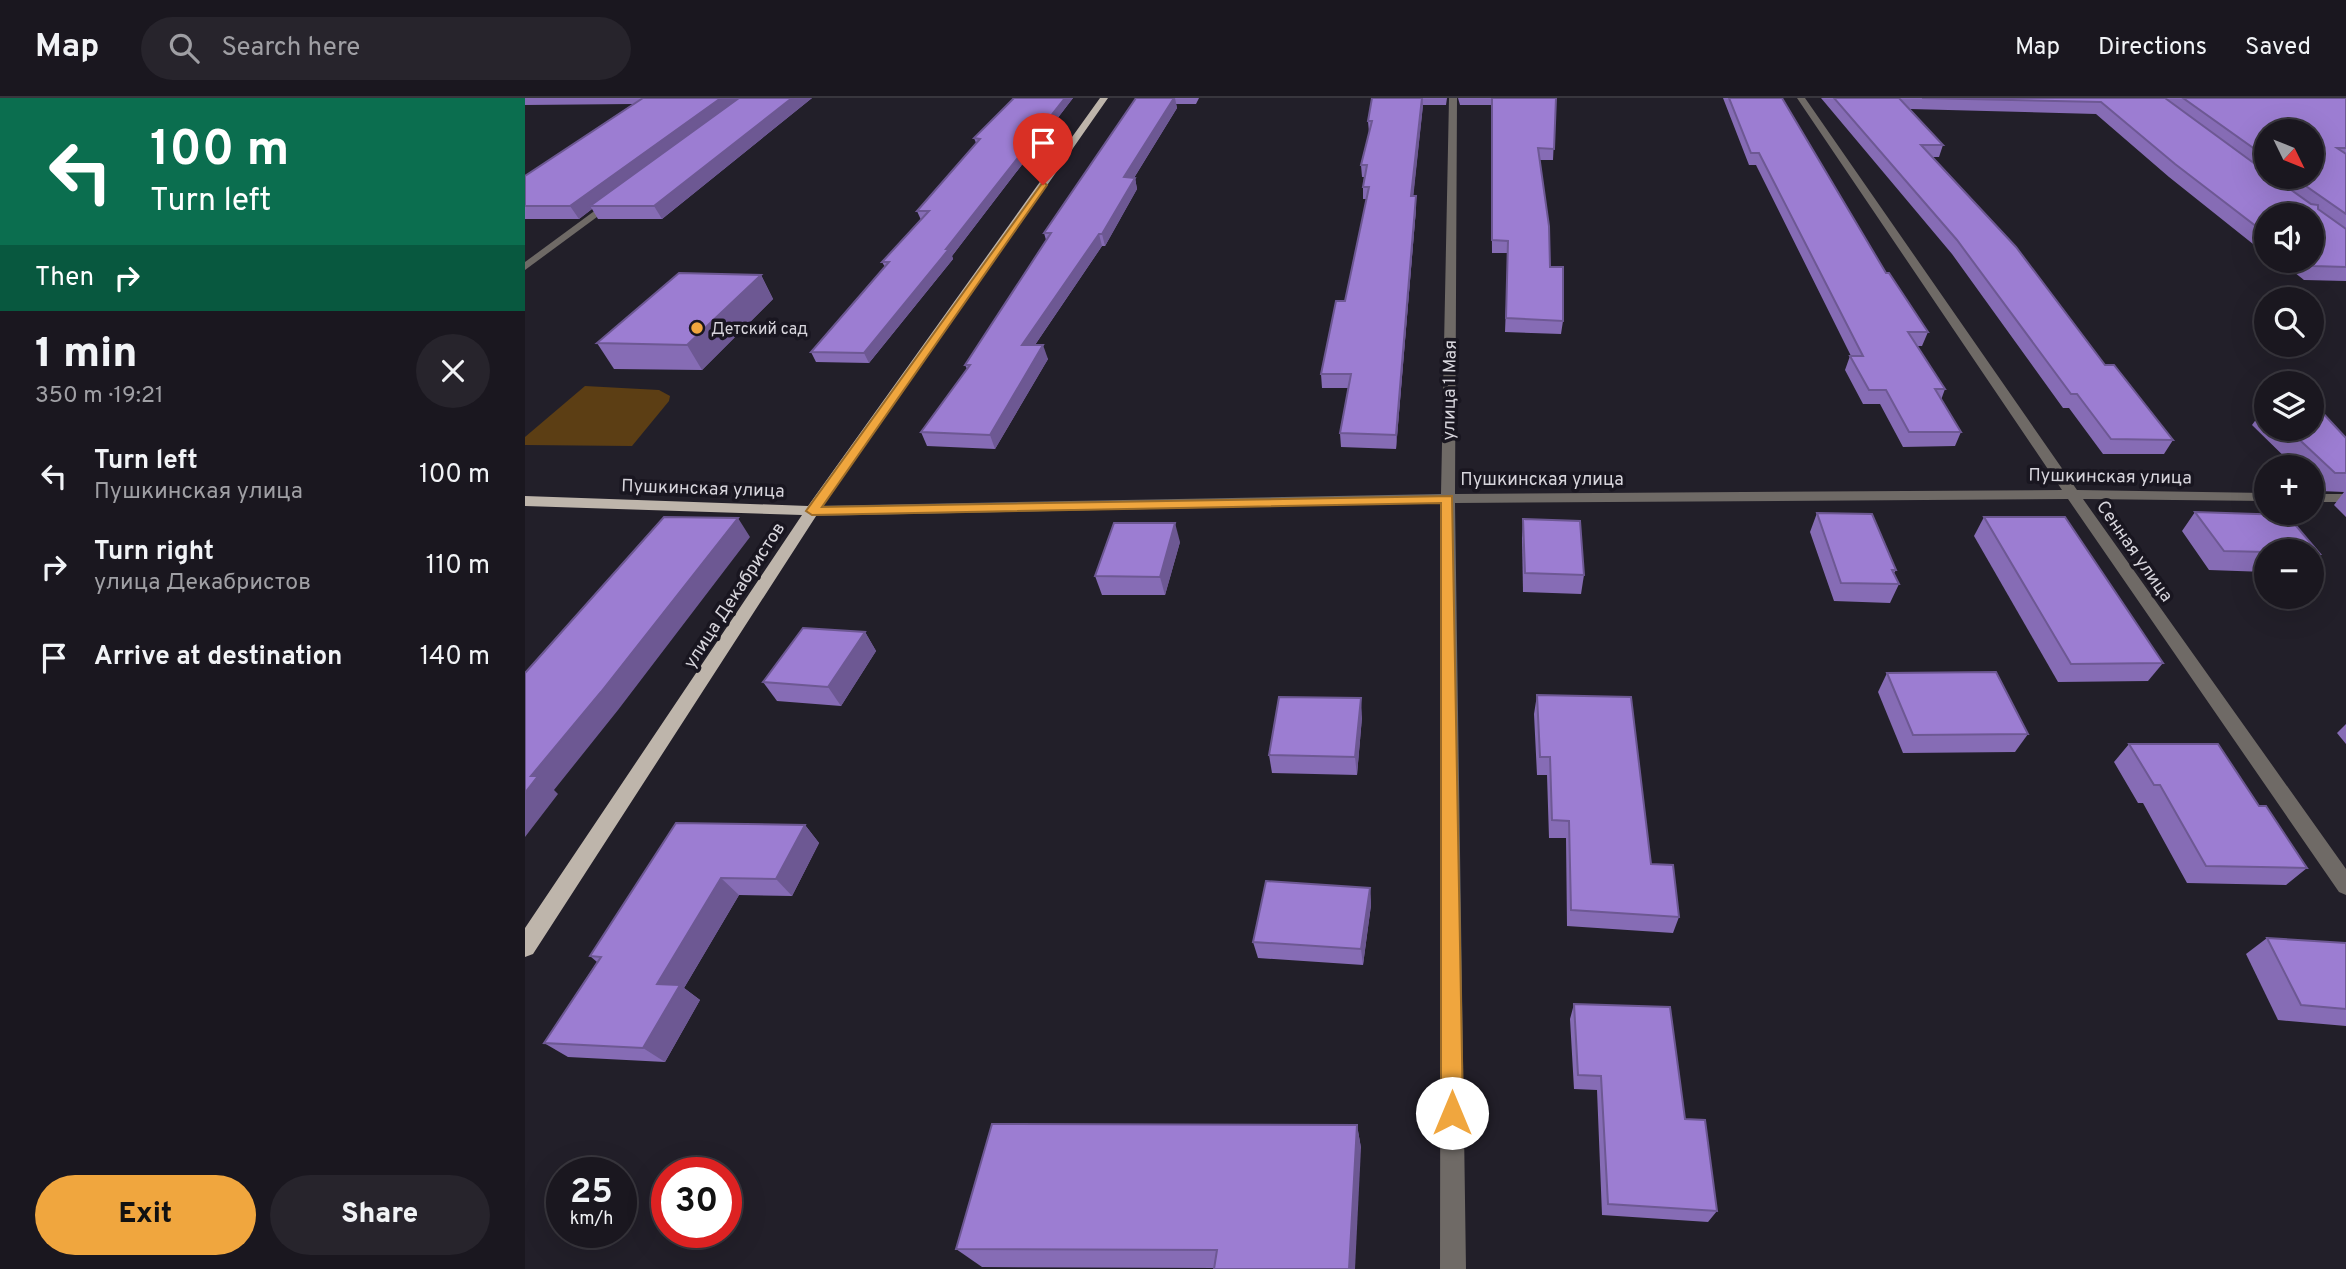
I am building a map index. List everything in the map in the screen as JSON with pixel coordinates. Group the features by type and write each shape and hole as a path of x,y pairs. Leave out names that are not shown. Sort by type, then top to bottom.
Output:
{"main road":[{"name":"улица Декабристов","path":"525,947 812,511 1104,98"},
{"name":"Пушкинская улица","path":"525,501 812,511"}],"street":[{"name":"улица 1 Мая","path":"1453,98 1448,499 1453,1269"},
{"name":"Сенная улица","path":"1801,98 2072,494 2346,886"},
{"path":"525,267 622,195"},
{"name":"Пушкинская улица","path":"812,511 1448,499 2072,494 2254,497"},
{"path":"2324,498 2346,498"}],"shaded area":[{"path":"585,386 659,390 670,396 669,401 632,446 525,445 525,437"}],"building":[{"path":"643,98 721,98 570,206 525,206 525,176"},
{"path":"739,98 792,98 654,206 590,206"},
{"path":"1014,98 1065,98 946,249 949,249 864,353 811,352 889,262 882,262 929,211 917,211 980,139 974,138"},
{"path":"1136,98 1174,98 1124,177 1135,178 1102,234 1099,234 1022,345 1043,345 990,435 921,432 970,365 965,365 1051,233 1044,233"},
{"path":"1372,98 1422,98 1411,196 1416,196 1396,435 1340,433 1351,374 1321,374 1336,301 1345,301 1369,187 1363,187 1367,165 1361,165 1372,121 1368,121"},
{"path":"1492,98 1556,98 1554,149 1538,148 1549,226 1550,267 1563,267 1563,321 1506,318 1508,241 1492,240"},
{"path":"1729,98 1782,98 1886,273 1889,273 1928,332 1908,332 1945,389 1935,389 1961,432 1909,432 1886,390 1869,390 1850,356 1863,356 1759,153 1751,153"},
{"path":"1834,98 1899,98 1943,145 1921,145 2016,247 2105,365 2114,365 2173,440 2111,439 2077,394 2071,394 1957,240"},
{"path":"1922,98 2165,98 2254,163 2254,189 2290,189 2310,203 2254,203 2254,225 2101,102"},
{"path":"2183,98 2346,98 2346,148 2337,148 2346,154 2346,214 2310,189 2324,189 2324,119 2254,119 2254,148"},
{"path":"2324,213 2346,229 2346,267 2324,266"},
{"path":"679,273 761,275 687,345 597,343"},
{"path":"2324,414 2346,438 2346,473 2335,473 2324,463 2324,455 2316,455 2301,441 2324,441"},
{"path":"2195,512 2254,514 2254,525 2295,525 2307,539 2254,539 2254,552 2224,551"},
{"path":"1817,513 1872,514 1896,570 1892,570 1899,584 1841,583"},
{"path":"664,517 738,518 531,776 538,776 525,793 525,673"},
{"path":"1984,517 2065,517 2163,663 2071,664"},
{"path":"1523,519 1580,521 1584,575 1525,573"},
{"path":"1114,523 1175,523 1160,577 1095,576"},
{"path":"803,628 865,632 828,687 763,682"},
{"path":"1996,672 2028,734 1913,735 1887,673"},
{"path":"1537,695 1631,697 1651,864 1673,865 1679,917 1571,910 1569,821 1552,820 1550,757 1540,757"},
{"path":"1279,697 1361,698 1355,757 1269,755"},
{"path":"2129,744 2218,744 2259,806 2266,806 2307,868 2206,866 2160,785 2154,785"},
{"path":"676,823 805,825 776,879 721,878 657,984 680,985 643,1048 544,1043 601,957 590,956"},
{"path":"1266,881 1370,888 1361,949 1253,942"},
{"path":"2267,938 2346,943 2346,1009 2301,1005"},
{"path":"1574,1004 1670,1007 1685,1119 1705,1120 1717,1211 1608,1204 1601,1076 1578,1075"},
{"path":"992,1124 1357,1125 1349,1269 1214,1269 1217,1250 956,1249"}],"place":[{"name":"Детский сад","path":"697,328"}],"route":[{"path":"1043,185 812,511 1448,499 1452,1113"}]}
